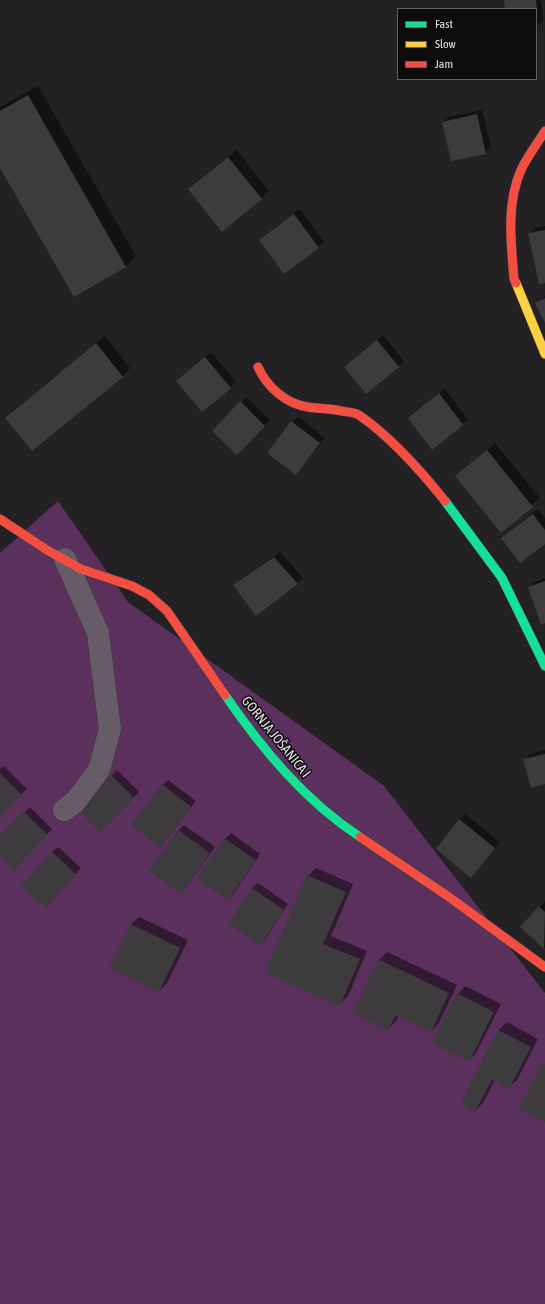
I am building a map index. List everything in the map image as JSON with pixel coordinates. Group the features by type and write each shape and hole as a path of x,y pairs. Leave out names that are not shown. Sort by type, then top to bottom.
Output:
{"street":[{"path":"545,131 521,170 512,198 512,240 514,280 545,354"},
{"path":"258,367 262,376 274,391 288,400 306,407 334,408 357,414 376,428 420,470 455,514 502,578 545,666"},
{"name":"GORNJA JOŠANICA I","path":"0,519 47,550 81,569 132,586 149,595 167,611 245,724 294,783 344,827 449,897 545,967"},
{"path":"64,810 76,802 99,770 110,729 98,633 65,559"}],"shaded area":[{"path":"58,501 128,602 384,786 545,993 545,1304 0,1304 0,553"}],"building":[{"path":"504,0 536,0 537,8 505,8"},
{"path":"28,95 126,267 74,297 0,168 0,111"},
{"path":"477,114 486,154 451,161 442,122"},
{"path":"228,157 262,199 222,232 188,189"},
{"path":"294,214 319,248 284,274 259,240"},
{"path":"545,230 545,283 539,284 528,233"},
{"path":"545,298 545,323 535,303"},
{"path":"377,340 399,367 366,394 344,367"},
{"path":"96,343 123,377 32,451 5,418"},
{"path":"205,357 231,388 202,412 176,381"},
{"path":"439,393 463,425 432,450 408,418"},
{"path":"240,401 265,426 237,455 212,431"},
{"path":"291,421 320,443 296,475 267,453"},
{"path":"487,450 533,507 501,533 455,476"},
{"path":"533,514 545,530 545,544 520,563 501,538"},
{"path":"274,557 298,584 256,616 233,585"},
{"path":"545,581 545,623 541,625 528,587"},
{"path":"545,754 545,784 531,788 523,759"},
{"path":"0,773 22,795 0,817"},
{"path":"111,775 134,798 100,832 77,809"},
{"path":"162,784 191,807 160,848 131,825"},
{"path":"23,811 48,835 14,870 0,856 0,835"},
{"path":"459,819 495,848 471,878 436,849"},
{"path":"178,830 210,853 181,894 149,871"},
{"path":"224,838 256,860 228,900 197,878"},
{"path":"52,852 76,874 46,908 21,886"},
{"path":"307,875 346,892 323,944 360,959 340,1006 265,973"},
{"path":"252,888 284,910 260,945 228,924"},
{"path":"539,906 545,912 544,949 520,927"},
{"path":"131,924 180,948 159,992 109,968"},
{"path":"378,959 449,993 431,1032 396,1015 388,1030 353,1013"},
{"path":"457,993 494,1012 469,1062 431,1043"},
{"path":"498,1030 531,1047 509,1089 492,1080 475,1112 460,1104"},
{"path":"542,1063 545,1064 545,1122 519,1109"}],"traffic: fast":[{"path":"445,501 502,578 545,666"},
{"path":"225,695 254,735 286,773 321,807 360,837"}],"traffic: slow":[{"path":"516,283 545,354"}],"traffic: jam":[{"path":"516,283 514,279 511,238 511,210 513,196 521,170 545,131"},
{"path":"258,367 272,388 292,402 308,407 333,409 359,415 394,444 445,501"},
{"path":"0,519 47,550 81,569 132,586 149,595 167,611 225,695"},
{"path":"360,837 449,897 545,967"}]}
